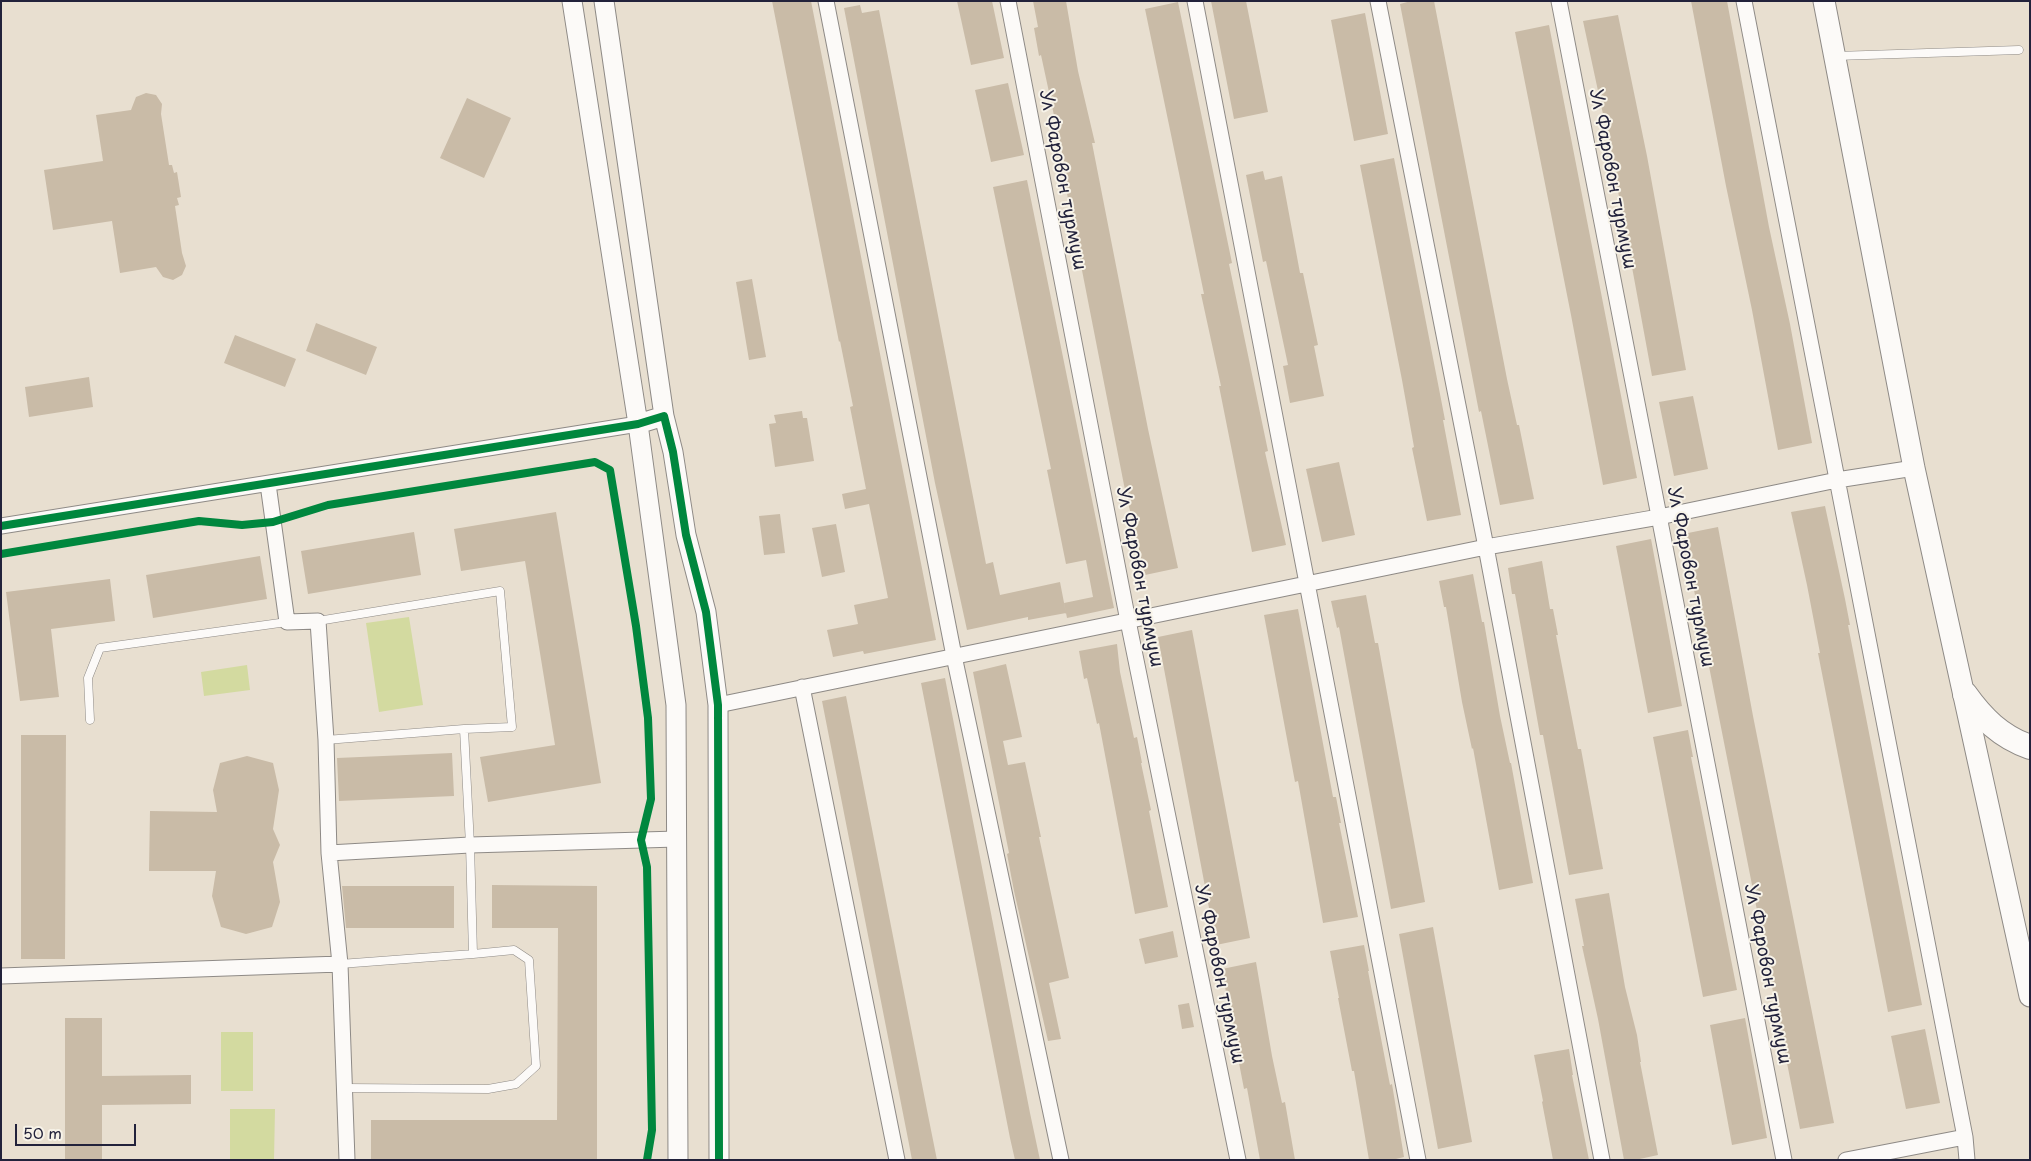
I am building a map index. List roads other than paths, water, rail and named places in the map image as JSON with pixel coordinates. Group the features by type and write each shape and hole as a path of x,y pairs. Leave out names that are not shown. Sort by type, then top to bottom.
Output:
{"main road":[{"path":"1824,1 1914,468 2030,996"},
{"path":"1965,694 1978,712 1992,726 2030,747"}],"street":[{"path":"572,1 638,424 676,705 678,1160"},
{"path":"604,1 664,416 673,452 686,535 706,612 718,705 719,1160"},
{"path":"826,1 954,656 1061,1160"},
{"name":"Ул Фаровон турмуш","path":"1008,1 1128,621 1238,1160"},
{"path":"1195,1 1418,1160"},
{"path":"1378,1 1486,547 1602,1160"},
{"name":"Ул Фаровон турмуш","path":"1559,1 1784,1160"},
{"path":"1744,1 1965,1137 1967,1160"},
{"path":"1,526 638,424 664,416"},
{"path":"718,705 1486,547 1659,517 1837,480 1914,468"},
{"path":"268,484 287,622 318,622 326,740 329,853 340,964 347,1160"},
{"path":"802,687 897,1160"},
{"path":"329,853 470,845 677,839"},
{"path":"1,976 340,964"},
{"path":"1846,1160 1965,1137"}],"lane":[{"path":"1835,56 2019,50"},
{"path":"318,622 500,591 512,726 326,740"},
{"path":"90,720 88,678 100,648 287,622"},
{"path":"464,729 470,845 472,954"},
{"path":"340,964 514,950 529,960 536,1066 516,1084 488,1089 344,1088"}]}
